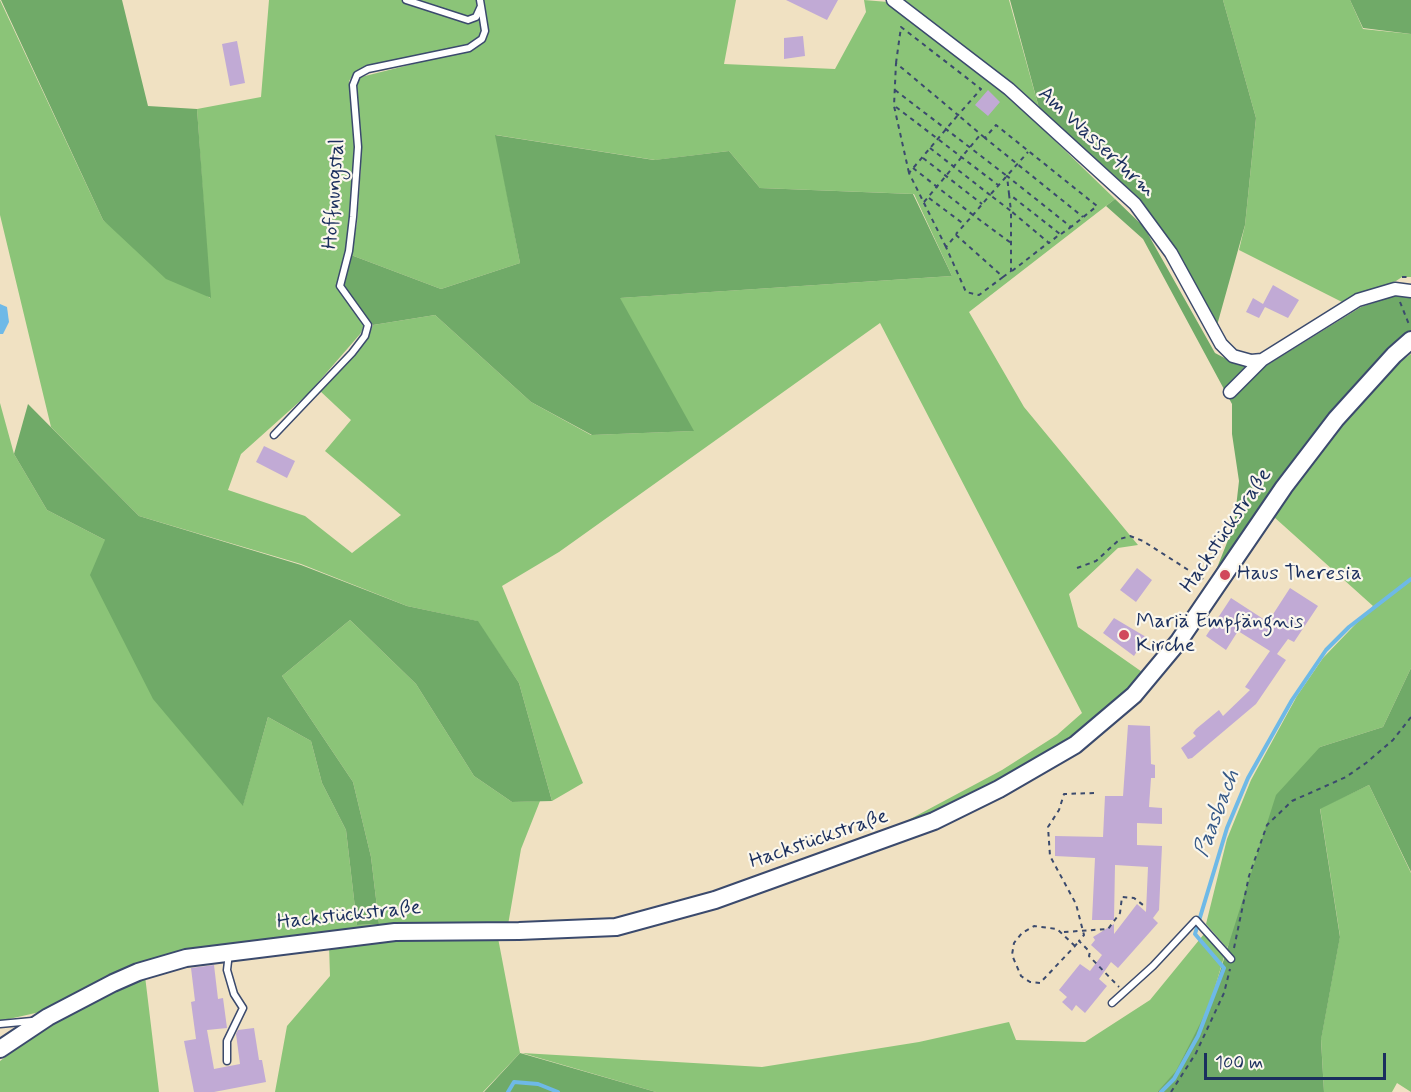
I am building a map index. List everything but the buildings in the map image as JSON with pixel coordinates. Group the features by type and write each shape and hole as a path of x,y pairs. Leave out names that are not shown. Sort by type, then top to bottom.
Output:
{"street":[{"name":"Am Wasserturm","path":"893,0 1009,89 1112,181 1145,216 1171,253 1228,353 1239,358 1262,360"},
{"path":"1230,392 1262,360 1358,300 1395,289 1411,291"},
{"name":"Hackstückstraße","path":"0,1049 48,1017 138,972 186,958 395,932 550,931 616,927 715,900 891,839 999,789 1075,745 1134,695 1159,668 1284,487 1336,419 1394,355 1411,340"}],"lane":[{"path":"406,0 461,20 476,17 481,3"},
{"name":"Hoffnungstal","path":"274,435 352,353 365,336 368,325 340,286 349,251 353,217 358,147 353,85 357,75 368,69 469,48 482,39 485,30 481,3"},
{"path":"1112,1003 1153,966 1196,920 1231,959"},
{"path":"226,1061 227,1041 243,1008 234,994 227,970 230,952"},
{"name":"Hackstückstraße","path":"0,1024 25,1023 48,1017"}],"path":[{"path":"909,173 981,89 901,27 896,63 894,106 909,173 966,292 979,295 1097,206 996,125 985,138"},
{"path":"896,63 1083,217"},
{"path":"894,90 971,147 1071,227"},
{"path":"894,106 998,185"},
{"path":"924,202 981,134"},
{"path":"930,148 1048,243"},
{"path":"946,247 1028,151"},
{"path":"922,157 982,204"},
{"path":"913,168 1011,243"},
{"path":"1007,176 1011,212 1011,271"},
{"path":"1009,194 1060,234"},
{"path":"929,198 965,225"},
{"path":"956,235 1003,276"},
{"path":"1395,289 1411,330"},
{"path":"1077,568 1096,561 1120,539 1130,536 1143,541 1216,588"},
{"path":"1171,1092 1196,1053 1224,993 1249,876 1267,825 1292,801 1346,777 1366,763 1393,740 1411,717"},
{"path":"1075,946 1062,933 1045,925 1034,926 1022,933 1014,943 1012,955 1021,976 1030,982 1040,983 1075,946 1084,935 1076,904 1050,856 1048,827 1059,810 1064,794 1094,793"},
{"path":"1062,933 1108,929 1120,913 1122,897 1134,898 1143,905"},
{"path":"1079,941 1090,952 1089,956 1124,992"}],"green space":[{"path":"0,0 103,220 210,298 197,109 261,97 269,0 401,0 463,21 478,20 480,14 484,30 481,37 469,45 368,66 354,73 349,81 355,150 347,251 338,287 364,324 361,333 308,394 241,454 228,490 305,516 352,553 401,515 325,451 351,420 319,390 367,339 373,325 435,315 531,402 591,435 693,431 619,298 952,276 914,194 760,188 729,151 655,160 496,135 520,263 441,289 351,255 357,223 361,164 356,85 361,77 473,49 482,44 488,30 483,0 736,0 724,64 835,69 866,12 864,0 888,2 1013,100 1115,199 969,312 1024,407 1138,545 1118,548 1069,594 1078,627 1145,674 1071,742 982,790 886,832 1002,770 1057,735 1082,713 880,323 559,552 502,586 583,783 552,801 519,683 477,621 407,606 301,564 139,516 51,427 0,215"},
{"path":"1,0 122,0 148,106 197,109 211,298 166,279 103,220"},
{"path":"415,0 478,0 479,5 475,15 463,18"},
{"path":"902,0 1009,0 1039,108 910,4"},
{"path":"1010,0 1223,0 1256,118 1245,225 1216,329 1154,219 1039,108"},
{"path":"1223,0 1350,0 1363,29 1411,34 1411,277 1402,277 1342,302 1239,250 1245,225 1256,118"},
{"path":"1350,0 1411,0 1411,34 1363,28"},
{"path":"495,135 654,160 729,151 760,188 913,194 952,276 620,298 694,431 592,435 531,402 435,315 373,325 342,286 351,255 441,289 520,263"},
{"path":"1115,199 1144,227 1215,353 1236,364 1264,367 1361,307 1397,295 1411,297 1411,332 1211,583 1234,525 1239,481 1232,434 1232,404 1143,239 1106,206"},
{"path":"1411,354 1411,668 1383,727 1320,747 1227,948 1206,924 1227,839 1251,780 1297,696 1323,658 1373,606 1274,517 1335,433 1396,365"},
{"path":"0,403 14,454 47,510 105,540 243,805 268,717 311,741 322,783 346,830 357,925 379,924 371,857 353,782 282,676 350,620 416,684 474,776 512,802 540,801 521,849 508,925 215,950 40,1012 0,1021"},
{"path":"28,404 139,516 301,565 407,606 478,621 519,683 552,801 512,802 474,776 416,684 350,620 282,676 353,782 371,857 379,924 357,925 346,830 322,783 311,741 268,717 243,806 153,699 90,575 105,540 47,510 14,454"},
{"path":"1411,668 1411,872 1369,785 1320,809 1340,937 1321,1040 1324,1092 1157,1092 1176,1071 1209,1006 1276,795 1320,747 1383,727"},
{"path":"1369,785 1411,873 1411,1092 1397,1083 1392,1092 1324,1092 1321,1039 1340,936 1320,808"},
{"path":"1204,934 1224,957 1209,1007 1176,1072 1157,1092 656,1092 522,1053 762,1067 919,1042 1009,1022 1016,1040 1085,1042 1150,1000"},
{"path":"412,938 498,938 520,1053 483,1092 275,1092 287,1026 330,976 329,945"},
{"path":"145,976 159,1092 0,1092 0,1061 64,1013"},
{"path":"520,1053 656,1092 484,1092"}],"water":[{"path":"0,304 7,307 9,322 3,334 0,334"}],"waterway":[{"name":"Paasbach","path":"1161,1092 1174,1079 1198,1036 1224,968 1195,934 1227,828 1248,778 1292,700 1326,650 1349,627 1411,579"},
{"name":"Paasbach","path":"508,1092 514,1082 538,1084 558,1092"}],"place":[{"name":"Haus Theresia","path":"1225,575"},
{"name":"Mariä Empfängnis Kirche","path":"1124,635"}]}
